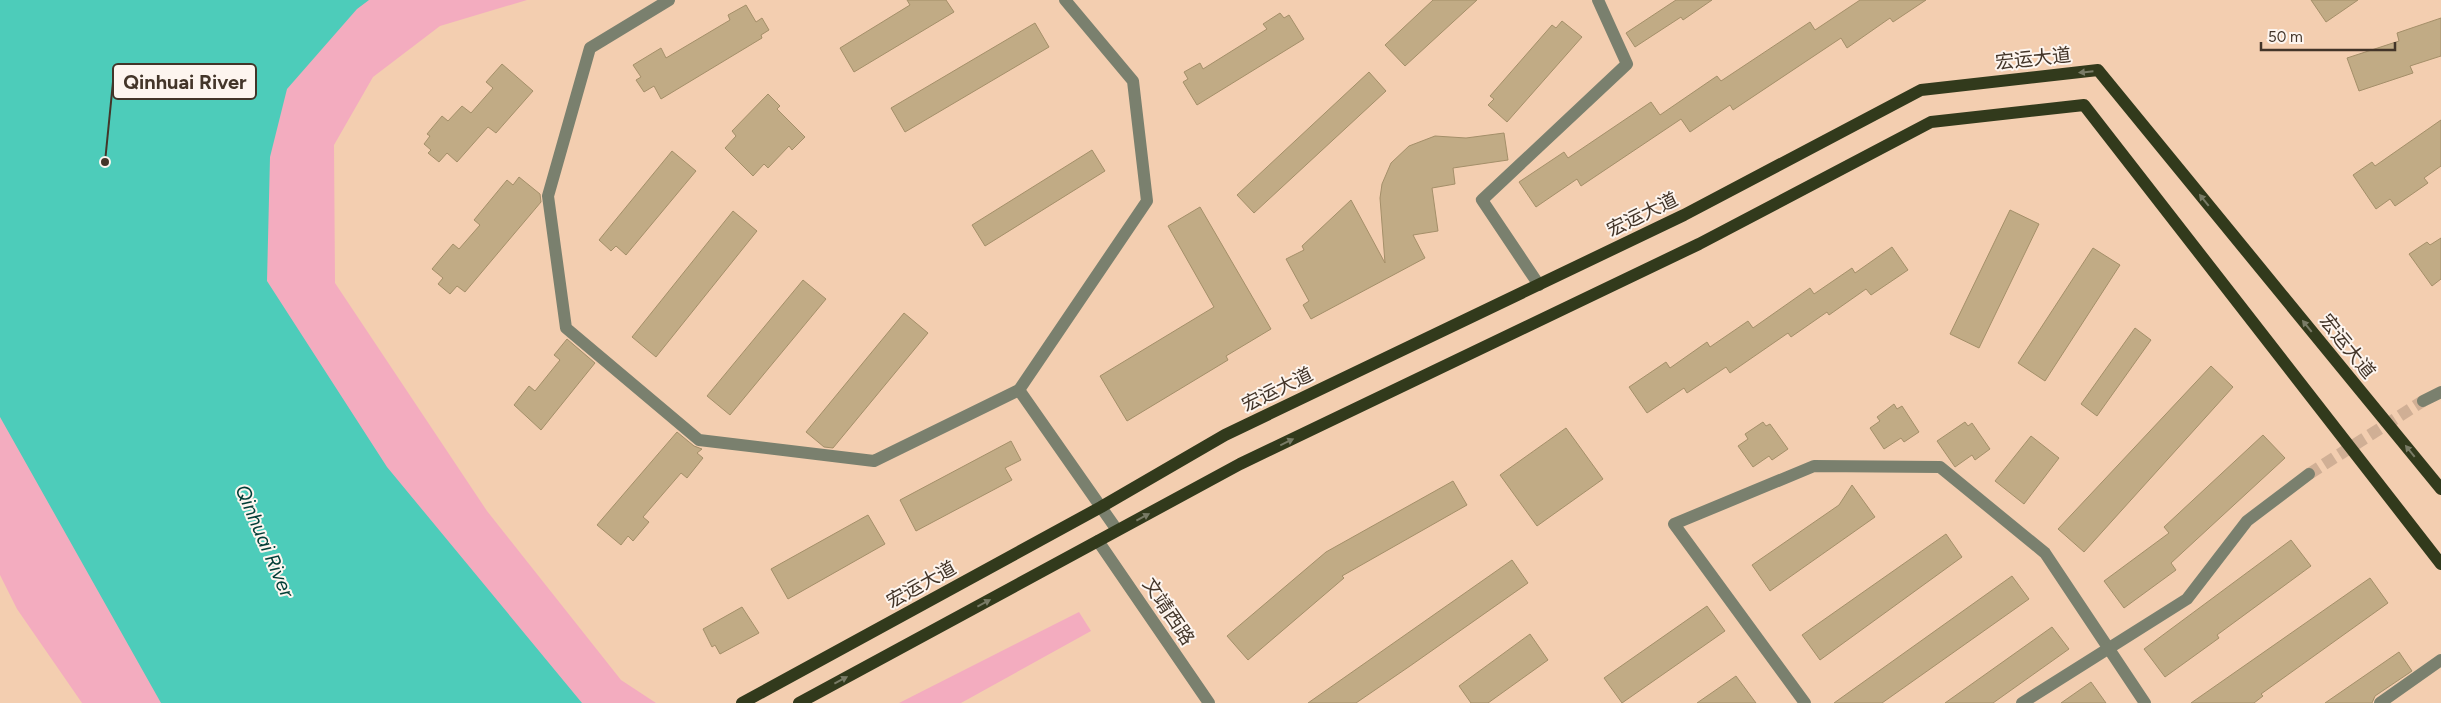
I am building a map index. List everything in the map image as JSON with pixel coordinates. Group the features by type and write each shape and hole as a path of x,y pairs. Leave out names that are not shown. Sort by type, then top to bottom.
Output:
{"main road":[{"name":"宏运大道","path":"742,703 1101,507 1225,435 1684,215 1921,90 2098,70 2441,489"},
{"path":"799,703 1240,464 1699,244 1931,122 2084,105 2441,564"}],"street":[{"path":"669,0 590,48 548,196 566,328 699,440 874,461 1019,390 1147,200 1133,81 1065,0"},
{"path":"1539,285 1482,200 1627,64 1598,0"},
{"path":"1019,390 1118,530"},
{"path":"2422,401 2441,392"},
{"path":"1805,703 1674,524 1814,466 1940,467 2045,553 2145,703"},
{"path":"2022,703 2187,598 2248,521 2309,474"},
{"name":"文靖西路","path":"1098,541 1209,703"},
{"path":"2380,703 2441,660"}],"shaded area":[{"path":"0,0 527,0 440,26 373,77 334,145 335,283 487,511 621,680 656,703 82,703 17,609 0,575"},
{"path":"1079,612 1091,631 961,703 899,703"}],"water":[{"path":"0,0 369,0 357,9 287,89 270,157 267,281 387,467 582,703 161,703 0,417"}],"building":[{"path":"907,0 946,0 954,12 854,72 840,48 910,5"},
{"path":"1433,0 1477,0 1405,66 1385,45"},
{"path":"1676,0 1712,0 1683,20 1681,17 1635,47 1626,33"},
{"path":"1860,0 1926,0 1893,22 1890,18 1847,48 1841,38 1733,110 1730,105 1690,132 1681,119 1581,186 1577,179 1536,207 1519,182 1564,152 1568,158 1651,102 1660,115 1717,76 1721,81 1810,22 1815,30"},
{"path":"2311,0 2358,0 2326,22"},
{"path":"746,5 756,22 762,18 769,30 761,35 762,38 661,99 654,86 644,92 636,80 641,77 633,65 661,48 666,58 730,20 728,15"},
{"path":"1280,13 1284,18 1289,15 1304,39 1197,105 1183,82 1188,79 1184,72 1200,63 1203,69 1267,29 1263,24"},
{"path":"2441,18 2441,56 2410,66 2413,73 2359,91 2347,58 2399,41 2397,33"},
{"path":"1562,21 1582,37 1507,122 1488,105 1494,99 1490,96 1552,25 1556,28"},
{"path":"1035,23 1049,47 905,132 891,108"},
{"path":"502,64 533,91 496,133 488,127 457,162 447,153 439,162 428,153 431,150 424,144 430,136 427,134 442,116 448,121 462,106 471,113 493,88 486,82"},
{"path":"1369,72 1386,91 1254,213 1237,195"},
{"path":"768,94 780,106 777,109 805,137 792,150 789,146 768,168 764,164 753,176 725,148 736,136 732,131"},
{"path":"2441,120 2441,166 2424,178 2428,183 2395,206 2390,199 2376,209 2353,175 2372,162 2375,166"},
{"path":"1504,133 1508,160 1453,168 1455,184 1432,188 1438,231 1413,235 1425,258 1311,319 1303,305 1309,301 1286,259 1304,250 1302,246 1351,200 1385,263 1380,198 1382,184 1391,163 1409,146 1435,136 1466,138"},
{"path":"1092,150 1105,171 985,246 972,225"},
{"path":"672,151 696,171 626,255 616,246 611,251 599,240"},
{"path":"519,177 540,194 541,202 465,292 457,286 450,294 438,284 443,278 432,269 453,244 459,249 480,225 474,220 507,180 513,185"},
{"path":"1200,207 1271,329 1226,356 1228,360 1127,421 1100,376 1214,307 1168,226"},
{"path":"2010,210 2039,224 1979,348 1950,334"},
{"path":"733,211 757,231 656,357 632,337"},
{"path":"2441,238 2441,279 2432,286 2409,254 2427,242 2430,245"},
{"path":"1892,247 1908,270 1871,295 1866,289 1829,315 1827,312 1791,337 1788,333 1730,373 1726,367 1687,393 1684,388 1647,413 1629,387 1666,362 1670,368 1707,342 1710,347 1748,321 1753,328 1810,288 1814,294 1852,268 1855,273"},
{"path":"2093,248 2120,265 2045,381 2018,363"},
{"path":"803,280 826,299 730,415 707,396"},
{"path":"904,313 928,333 833,448 824,447 806,432"},
{"path":"2135,328 2151,340 2097,416 2081,404"},
{"path":"567,339 595,363 541,430 514,405 529,386 535,391 560,360 554,355"},
{"path":"2211,366 2233,387 2084,552 2058,529"},
{"path":"1894,404 1897,409 1902,406 1919,432 1904,442 1901,438 1884,449 1870,428 1880,421 1877,417"},
{"path":"1763,422 1766,426 1770,424 1788,449 1772,460 1769,456 1753,467 1738,446 1748,439 1745,434"},
{"path":"1965,422 1968,426 1972,423 1990,449 1975,460 1972,455 1955,467 1937,441"},
{"path":"1566,428 1603,479 1537,526 1500,475"},
{"path":"677,432 694,446 702,449 697,453 703,458 687,478 681,473 643,517 649,522 633,541 628,536 621,545 597,525"},
{"path":"2263,435 2285,458 2171,563 2176,570 2124,608 2104,581 2169,533 2164,527"},
{"path":"2031,436 2059,458 2024,504 1995,481"},
{"path":"1011,441 1021,460 1005,468 1012,480 916,531 900,500"},
{"path":"1453,481 1467,505 1342,576 1344,578 1248,660 1227,636 1326,552"},
{"path":"1852,485 1875,517 1770,591 1752,565 1839,505"},
{"path":"868,515 885,544 788,599 771,569"},
{"path":"1946,534 1962,557 1820,660 1802,635"},
{"path":"2291,540 2311,566 2217,635 2219,638 2165,677 2144,649"},
{"path":"1512,560 1528,583 1410,666 1356,703 1308,703"},
{"path":"2012,576 2029,599 1882,703 1834,703"},
{"path":"2370,578 2388,603 2261,694 2263,696 2254,703 2191,703"},
{"path":"1707,606 1725,631 1622,703 1604,678"},
{"path":"742,607 759,633 720,654 715,645 712,647 703,629"},
{"path":"2052,627 2069,649 1993,703 1945,703"},
{"path":"1530,634 1548,660 1488,703 1471,703 1459,686"},
{"path":"2399,652 2412,671 2375,696 2372,703 2325,703"},
{"path":"1736,676 1756,703 1697,703"},
{"path":"2091,682 2106,703 2061,703"}],"tunnel":[{"path":"2309,474 2423,401"}],"place":[{"name":"Qinhuai River","path":"105,162"}]}
